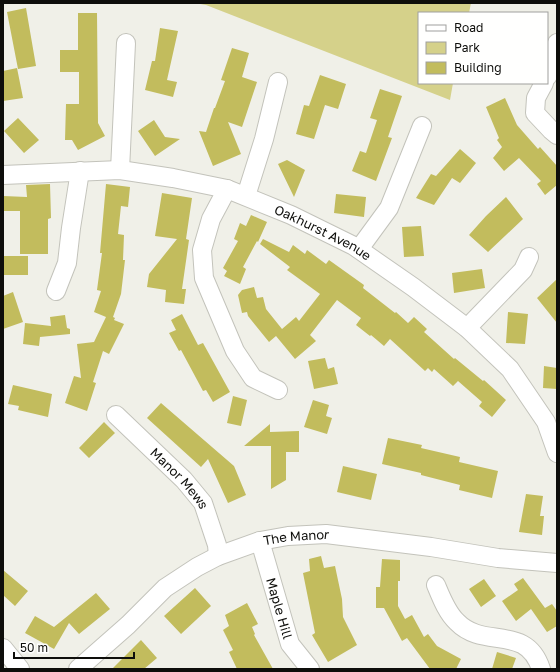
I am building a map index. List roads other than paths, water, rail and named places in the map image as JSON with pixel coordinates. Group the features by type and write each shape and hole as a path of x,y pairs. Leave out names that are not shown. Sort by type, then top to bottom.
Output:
{"street":[{"path":"120,170 126,43"},
{"path":"548,75 551,70 557,43"},
{"path":"246,196 264,139 278,82"},
{"path":"543,84 536,98 535,113 557,135"},
{"path":"359,249 389,208 422,126"},
{"name":"Oakhurst Avenue","path":"3,175 120,170 227,188 291,215 359,249 413,287 467,328 510,369 546,422 556,450"},
{"path":"56,291 67,263 80,171"},
{"path":"227,188 211,219 202,250 204,278 235,351 252,378 278,390"},
{"path":"467,328 523,270 529,257"},
{"name":"Manor Mews","path":"116,415 184,480 203,503 217,545 218,556"},
{"name":"The Manor","path":"78,669 165,588 218,556 260,542 288,536 326,534 431,547 498,558 557,563"},
{"name":"Maple Hill","path":"260,542 290,644 310,669"},
{"path":"436,585 440,597 456,622 477,634 513,641 525,645 534,653 541,669"},
{"path":"3,648 20,669"}]}
